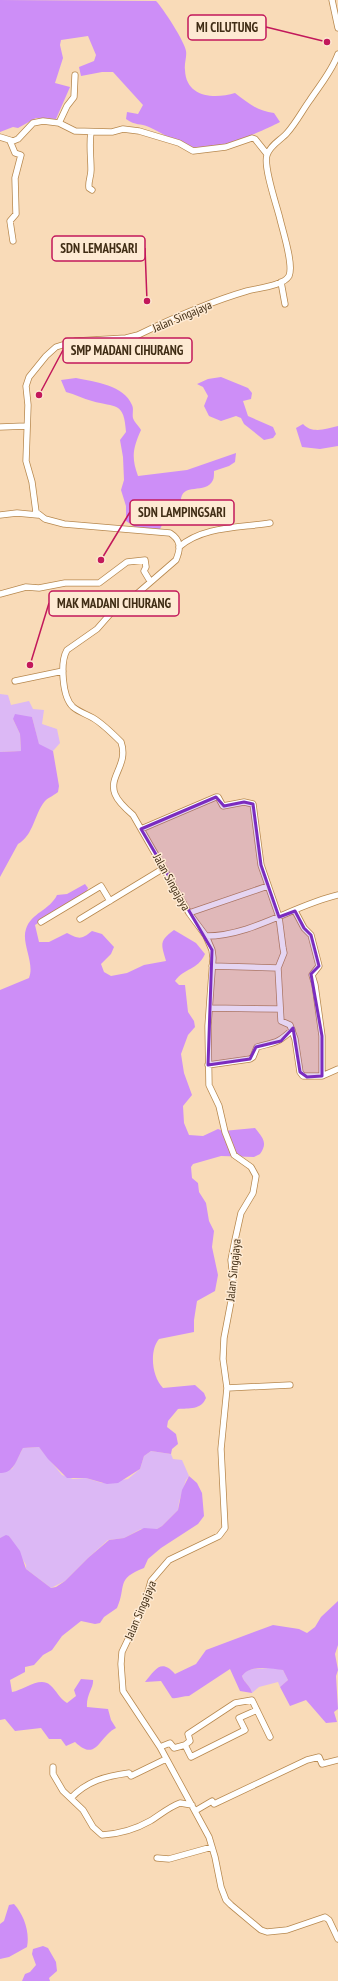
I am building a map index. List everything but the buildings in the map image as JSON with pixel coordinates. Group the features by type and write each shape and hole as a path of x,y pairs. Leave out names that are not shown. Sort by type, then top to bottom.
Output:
{"street":[{"path":"332,0 338,28"},
{"path":"285,304 281,282 289,275 290,266 266,160 267,154 270,149 286,134 297,119 325,79 338,54"},
{"path":"59,123 67,106 74,97 75,75"},
{"path":"0,137 10,141 18,138 27,127 36,122 43,121 59,123 75,131 112,132 123,128 139,131 179,143 193,151 226,148 251,138 255,139 267,154"},
{"path":"91,132 91,172 88,182 89,188 92,190"},
{"path":"10,141 15,153 21,155 15,178 16,214 10,221 13,241"},
{"name":"Jalan Singajaya","path":"38,515 36,512 32,482 26,461 27,381 46,356 56,347 75,341 126,338 138,335 213,302 281,282"},
{"path":"0,427 26,426"},
{"path":"0,515 17,513 38,515 45,519 64,524 170,533 177,538 179,547 193,536 207,532 270,523"},
{"name":"Jalan Singajaya","path":"179,547 176,560 131,599 112,613 97,629 67,650 64,655 63,670 65,687 72,706 94,718 121,742 123,760 113,782 117,798 133,815 189,913 206,936 213,952 208,1065 209,1085 219,1106 225,1132 234,1154 251,1167 256,1176 254,1193 241,1213 231,1260 234,1278 233,1291 224,1338 223,1359 227,1388 221,1449 225,1528 219,1536 169,1560 151,1581 144,1606 122,1652 121,1664 123,1691 160,1747 195,1811 212,1847 218,1877 226,1900 261,1930 267,1932 287,1930 325,1917 329,1920 338,1940"},
{"path":"0,594 26,588 45,587 65,583 99,583 127,562 144,560 146,567 144,571 150,581"},
{"path":"15,681 63,670"},
{"path":"141,829 212,798 218,797 223,806 236,802 250,802 253,804 261,865 279,917 284,954 278,968 281,1021 289,1024 292,1030 300,1072 307,1077 322,1076 338,1069"},
{"path":"80,919 164,868"},
{"path":"41,922 101,886 110,901"},
{"path":"189,913 268,886"},
{"path":"206,936 230,933 338,895"},
{"path":"295,911 307,933 311,934 319,966 312,975 315,985 322,1036 322,1076"},
{"path":"212,966 278,968"},
{"path":"210,1008 280,1009"},
{"path":"208,1065 250,1059 253,1057 257,1047 281,1041 292,1030"},
{"path":"227,1388 290,1385"},
{"path":"160,1747 170,1743 174,1748 185,1745 190,1741 188,1734 236,1703 252,1700 270,1737"},
{"path":"185,1745 191,1756 245,1730 239,1718 257,1710"},
{"path":"195,1811 212,1801 214,1804 306,1760 320,1757 322,1764 338,1760"},
{"path":"71,1798 86,1785 103,1777 129,1773 131,1776 166,1759"},
{"path":"53,1767 53,1774 63,1791 83,1810 97,1831 102,1835 129,1830 149,1821 180,1803 192,1805"},
{"path":"157,1858 169,1859 212,1847"}],"highlighted area":[{"path":"216,797 224,806 244,802 253,804 261,865 279,917 295,911 304,928 311,935 319,966 311,974 322,1036 322,1076 307,1077 300,1072 293,1028 281,1041 256,1047 250,1059 208,1065 212,950 141,829"}],"shaded area":[{"path":"0,0 156,1 164,10 185,47 185,70 190,86 196,91 211,96 235,93 258,108 274,113 280,122 239,140 215,147 204,148 196,148 184,144 149,127 133,123 126,119 127,112 138,114 143,105 113,72 102,72 81,76 79,67 94,61 96,55 88,36 61,40 60,45 63,58 55,83 70,87 56,119 36,118 18,128 13,127 0,132"},
{"path":"221,377 248,388 252,393 251,399 243,401 248,416 273,427 276,434 273,438 264,440 244,424 241,418 236,416 221,421 209,416 204,406 208,396 203,387 197,384 208,379"},
{"path":"76,378 100,383 116,389 128,398 133,407 134,420 141,430 136,442 134,453 134,463 138,476 187,470 236,453 235,462 229,466 214,471 213,479 210,485 184,492 181,504 185,507 164,521 160,529 135,527 126,521 126,506 121,490 124,480 123,457 120,440 126,432 123,415 121,410 113,406 66,392 61,380"},
{"path":"303,424 315,430 338,426 338,446 320,449 302,447 296,428"},
{"path":"0,694 8,695 11,705 29,701 33,709 44,710 42,724 57,729 60,743 53,751 39,745 32,717 13,719 20,734 21,751 0,752"},
{"path":"15,714 32,717 39,744 53,751 59,786 58,792 45,801 41,806 31,830 18,844 0,877 0,752 21,751 20,734 13,719"},
{"path":"85,884 88,888 86,893 35,925 39,942 49,942 67,933 80,938 92,931 102,934 114,947 111,954 101,964 104,972 111,976 127,973 144,965 166,961 162,943 174,930 196,943 205,954 199,963 182,974 175,981 179,985 185,985 188,1012 194,1021 195,1027 188,1035 181,1054 184,1073 192,1095 183,1106 184,1123 189,1135 203,1136 218,1129 223,1131 255,1128 264,1141 264,1147 260,1154 254,1157 221,1156 193,1164 191,1167 192,1178 198,1183 199,1192 206,1203 209,1221 214,1231 212,1247 218,1275 215,1291 197,1301 194,1332 159,1339 154,1350 153,1364 156,1377 163,1388 195,1385 204,1393 206,1398 201,1405 178,1409 168,1421 167,1427 176,1434 178,1444 172,1449 171,1454 151,1451 144,1456 140,1469 118,1483 107,1484 86,1478 67,1478 48,1459 39,1447 23,1448 12,1468 5,1473 0,1473 0,990 29,978 30,966 25,935 28,924 32,919 50,904 57,895 67,894"},
{"path":"39,1447 62,1475 73,1479 86,1478 102,1483 128,1479 140,1469 144,1456 151,1451 171,1454 173,1459 182,1460 189,1476 186,1480 178,1510 162,1526 157,1529 141,1529 124,1538 108,1540 65,1581 51,1588 26,1569 26,1565 9,1536 0,1538 0,1473 12,1469 23,1448"},
{"path":"189,1476 197,1483 202,1493 204,1516 198,1524 161,1548 148,1559 144,1568 135,1572 125,1580 117,1608 104,1617 100,1623 95,1624 81,1621 62,1636 52,1650 43,1655 34,1665 25,1667 25,1672 10,1680 12,1692 32,1684 42,1682 46,1683 50,1685 67,1703 76,1696 74,1690 81,1679 93,1680 87,1707 108,1709 111,1720 116,1728 110,1732 97,1746 88,1750 82,1748 75,1742 66,1746 61,1739 49,1739 41,1728 15,1731 5,1719 0,1720 0,1538 6,1535 9,1536 20,1551 26,1569 51,1588 56,1587 65,1581 109,1540 124,1538 144,1528 157,1529 162,1526 178,1510 182,1490"},
{"path":"338,1601 338,1645 335,1654 338,1670 336,1676 338,1709 334,1712 337,1722 326,1723 306,1700 290,1706 280,1687 288,1680 283,1670 261,1668 246,1672 242,1676 252,1693 240,1691 230,1669 189,1696 178,1698 172,1698 161,1681 145,1682 155,1670 162,1666 170,1669 175,1674 196,1664 206,1650 273,1625 299,1629 307,1633 315,1627 321,1617"},
{"path":"271,1667 283,1670 288,1680 280,1687 278,1682 259,1687 252,1693 242,1676 252,1669"},
{"path":"14,1904 21,1913 27,1930 27,1947 9,1957 0,1959 0,1924 4,1921 9,1905"},
{"path":"43,1946 48,1948 56,1962 57,1971 49,1978 50,1981 22,1981 25,1974 30,1972 36,1965 32,1954 33,1949"}],"place":[{"name":"MI CILUTUNG","path":"327,42"},
{"name":"SDN LEMAHSARI","path":"147,301"},
{"name":"SMP MADANI CIHURANG","path":"39,395"},
{"name":"SDN LAMPINGSARI","path":"101,560"},
{"name":"MAK MADANI CIHURANG","path":"30,665"}]}
